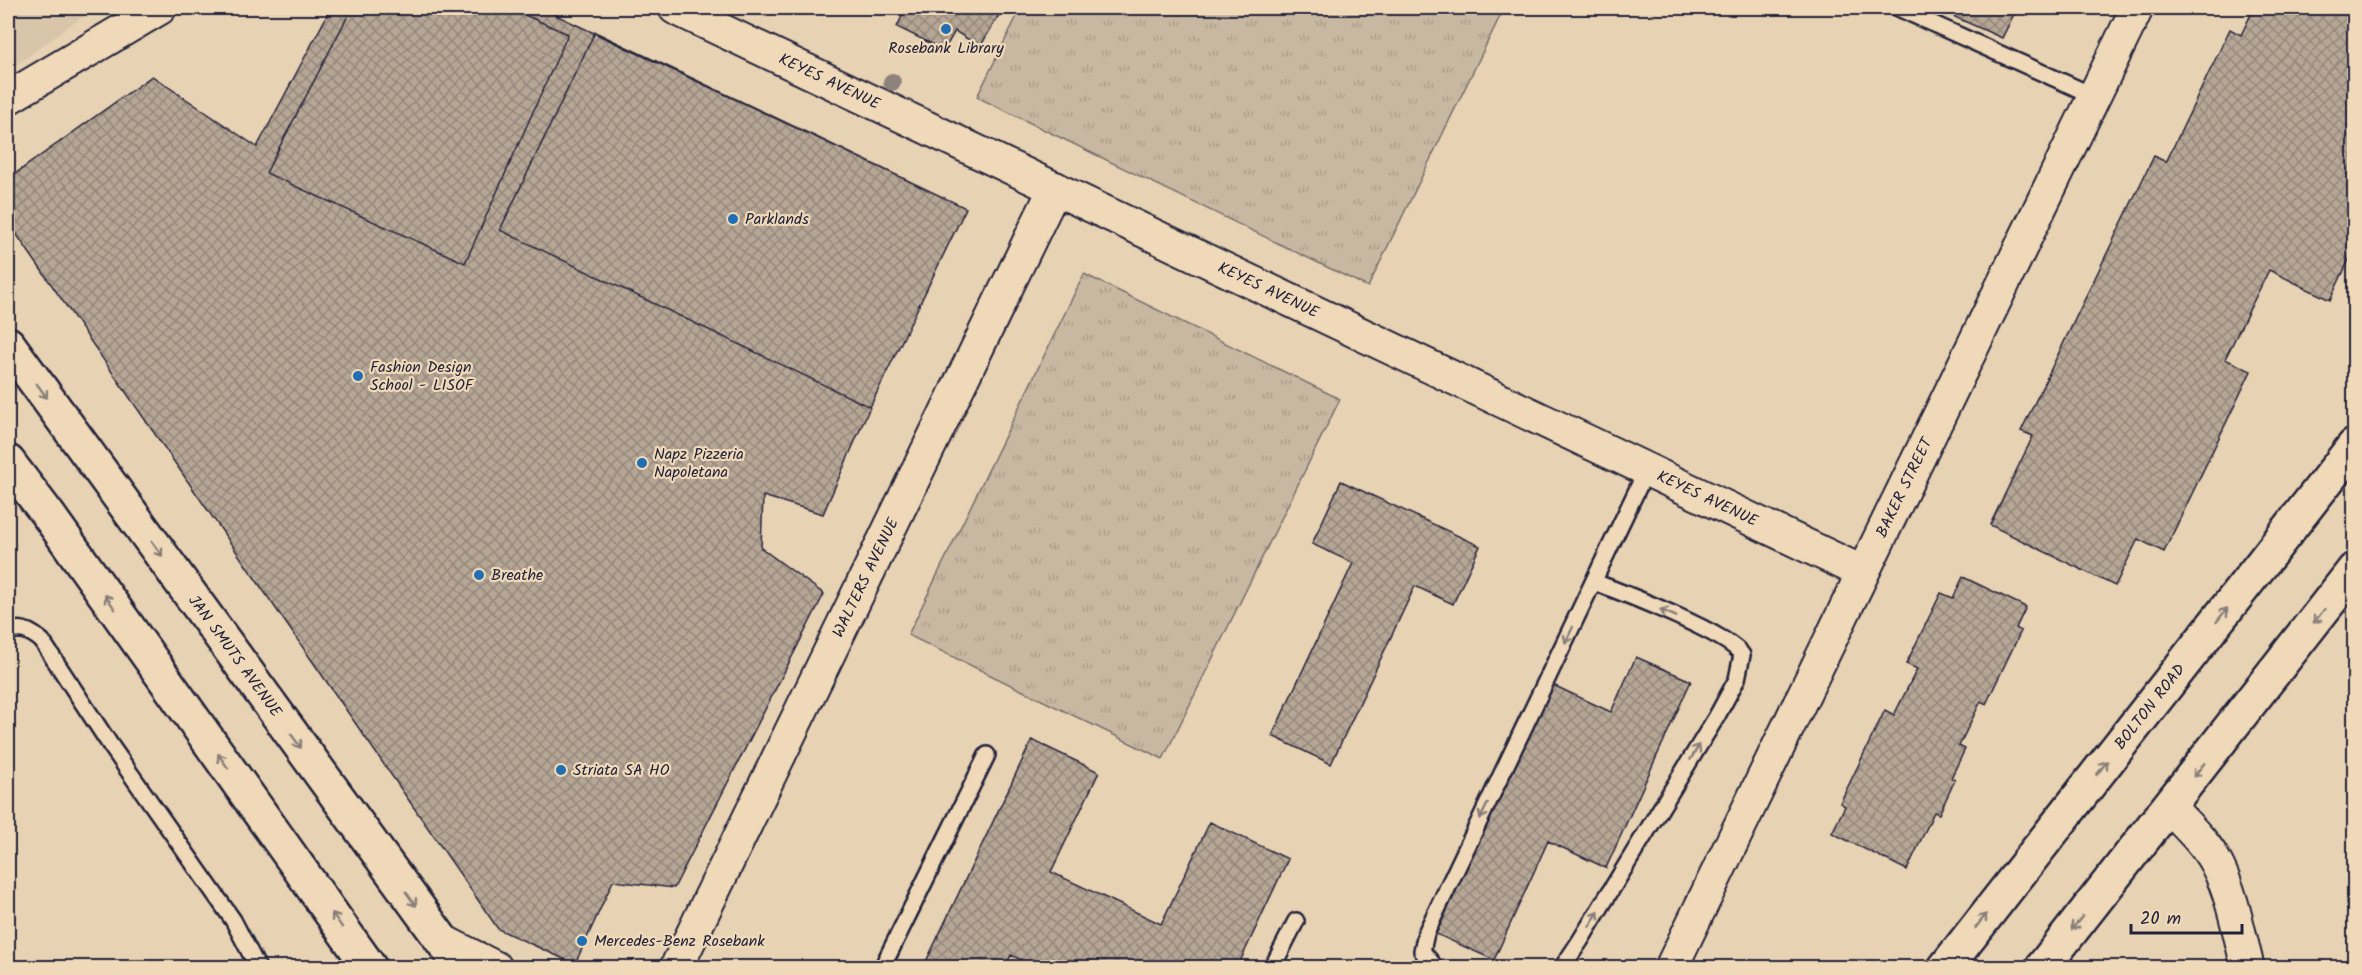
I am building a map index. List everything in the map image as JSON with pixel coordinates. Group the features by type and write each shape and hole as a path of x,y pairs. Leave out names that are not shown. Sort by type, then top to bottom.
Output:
{"main road":[{"name":"JAN SMUTS AVENUE","path":"8,344 462,968"},
{"name":"BOLTON ROAD","path":"1945,968 2355,447"},
{"path":"8,462 56,525 370,968"},
{"path":"2042,968 2355,570"}],"street":[{"path":"8,98 160,8"},
{"name":"KEYES AVENUE","path":"675,8 1862,572"},
{"name":"BAKER STREET","path":"1671,968 2137,8"},
{"name":"WALTERS AVENUE","path":"676,968 1054,188"},
{"path":"2169,807 2197,837 2217,864 2229,896 2248,968"},
{"path":"441,940 496,968"}],"lane":[{"path":"1898,8 2094,96"},
{"path":"1436,968 1422,951 1426,933 1647,469"},
{"path":"1562,968 1717,716 1737,679 1742,655 1739,649 1705,629 1594,582"},
{"path":"8,633 12,630 30,631 42,640 111,746 232,920 258,968"},
{"path":"882,968 987,755"},
{"path":"1272,968 1296,921"}],"shaded area":[{"path":"8,8 94,8 8,71"}],"green space":[{"path":"1021,8 1504,8 1368,287 977,97"},
{"path":"1084,274 1340,399 1163,759 908,635"}],"building":[{"path":"331,8 541,8 966,208 870,407 823,514 763,496 761,548 824,594 674,888 613,881 575,964 498,929 8,222 8,179 152,76 257,147"},
{"path":"352,8 509,8 568,34 465,263 266,173"},
{"name":"Rosebank Library","path":"899,8 1003,8 980,47 955,31 944,50 897,27 905,10"},
{"path":"1940,8 2017,8 2002,38 1939,10"},
{"path":"2254,8 2354,8 2354,249 2330,300 2269,270 2225,359 2251,371 2164,552 2138,539 2115,586 1990,525 2033,436 2021,431 2154,156 2166,162 2230,29 2241,35"},
{"name":"Parklands","path":"595,32 966,208 870,407 500,230"},
{"path":"1341,481 1480,546 1453,604 1415,586 1331,764 1272,736 1353,563 1312,544"},
{"path":"1963,577 2026,607 2016,628 2021,631 1986,704 1981,701 1959,746 1965,749 1951,778 1955,780 1939,814 1934,812 1907,870 1832,833 1845,806 1840,803 1885,710 1894,715 1917,669 1906,664 1941,593 1953,598"},
{"path":"1636,657 1691,681 1606,868 1548,841 1494,960 1436,934 1551,684 1611,712"},
{"path":"1032,740 1099,772 1051,872 1161,924 1210,822 1288,859 1237,968 1038,968 1011,955 1005,968 923,968"}],"place":[{"name":"Rosebank Library","path":"946,29"},
{"name":"Parklands","path":"733,219"},
{"name":"Fashion Design School - LISOF","path":"358,376"},
{"name":"Napz Pizzeria Napoletana","path":"642,463"},
{"name":"Breathe","path":"479,575"},
{"name":"Striata SA HO","path":"561,770"},
{"name":"Mercedes-Benz Rosebank","path":"582,941"}]}
